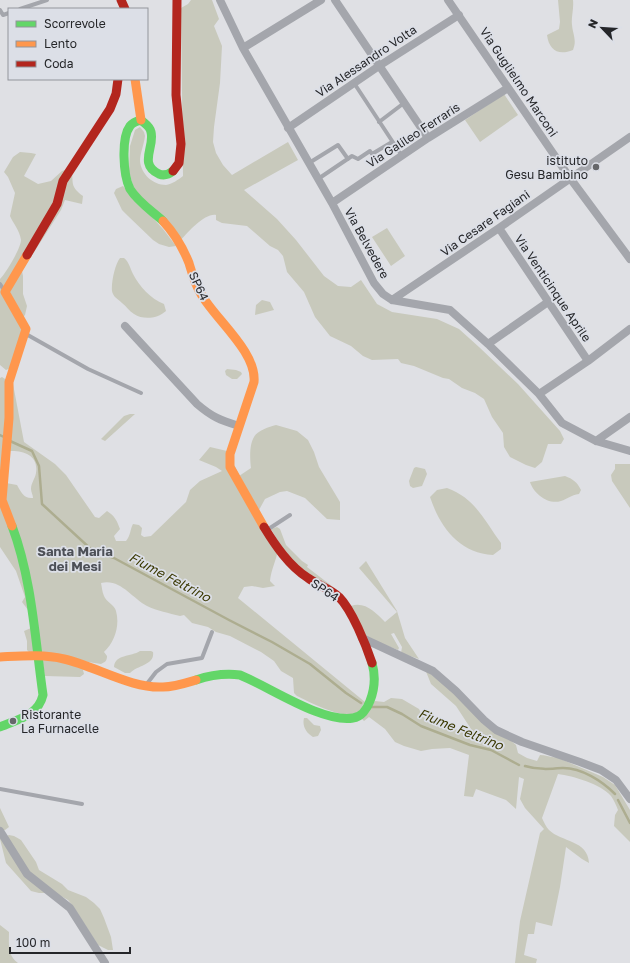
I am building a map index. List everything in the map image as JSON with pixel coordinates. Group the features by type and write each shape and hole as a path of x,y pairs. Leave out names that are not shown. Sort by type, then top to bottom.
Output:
{"street":[{"path":"135,80 141,120 149,126 152,134 147,162 151,169 159,174 167,176 177,167 180,159 181,148 176,96 178,32 177,0"},
{"name":"Via Belvedere","path":"220,0 243,48 332,203 374,283 383,294 392,300"},
{"path":"243,48 321,0"},
{"path":"335,0 428,138"},
{"name":"Via Guglielmo Marconi","path":"448,0 570,178 630,259"},
{"name":"Via Alessandro Volta","path":"288,128 379,66 459,15"},
{"path":"0,727 33,713 41,703 43,696 36,656 29,594 20,548 8,521 2,500 9,418 9,382 26,329 5,292 57,204 63,181 110,109 116,94 118,80"},
{"name":"Via Galileo Ferraris","path":"332,203 428,138 508,88"},
{"name":"SP64","path":"141,120 131,124 126,138 125,168 128,183 136,196 167,226 179,243 188,259 200,294 221,323 242,347 251,364 254,374 253,384 230,454 230,466 274,544 306,577 336,594 344,603 362,638 373,666 375,685 366,709 356,718 344,718 323,713 239,675 218,674 172,686 154,687 146,685"},
{"name":"Via Cesare Fagiani","path":"392,300 630,137"},
{"name":"Via Venticinque Aprile","path":"499,228 588,361"},
{"path":"392,300 450,310 540,394 562,423 596,441 630,451"},
{"path":"488,344 548,302"},
{"path":"125,326 197,404 210,415 239,426"},
{"path":"540,394 588,361 630,329"},
{"path":"596,441 630,417"},
{"path":"362,638 433,671 496,730 522,742 601,770 616,780 630,799"},
{"path":"0,657 36,656 64,658 146,685"},
{"path":"0,831 27,874 70,908 105,963"}],"lane":[{"path":"23,8 47,0"},
{"path":"0,10 3,15 8,13"},
{"path":"354,83 402,156"},
{"path":"379,122 404,103"},
{"path":"318,179 352,156 358,159 370,152 372,154 392,142"},
{"path":"309,164 338,145 348,159"},
{"path":"0,284 5,292"},
{"path":"25,334 88,369 141,393"},
{"path":"267,531 290,515"},
{"path":"146,685 156,672 167,664 202,658 212,632"},
{"path":"0,789 82,804"}],"shaded area":[{"path":"191,0 212,0 219,19 214,26 222,46 220,83 213,142 216,153 223,165 232,175 288,142 298,160 244,190 277,219 296,240 324,276 338,286 351,287 361,280 377,304 392,312 437,319 459,329 518,384 560,431 564,439 561,444 548,444 542,462 535,468 510,457 504,447 503,433 492,417 484,399 475,393 462,388 449,379 414,366 401,363 398,359 372,360 363,356 351,346 330,336 315,317 304,292 287,272 283,256 278,250 270,246 247,226 222,223 216,220 216,215 212,215 197,224 181,240 134,189 129,171 130,146 135,130 140,127 145,136 140,161 141,166 148,178 161,185 166,185 175,182 183,176 181,8 188,4"},
{"path":"558,0 573,0 572,29 575,43 573,50 568,52 559,52 552,48 547,35 559,29 560,22"},
{"path":"504,94 518,115 480,142 465,120"},
{"path":"20,152 36,154 24,176 38,184 51,181 62,171 68,169 72,171 73,183 76,190 83,196 82,204 65,200 61,210 22,271 23,294 27,306 25,315 22,318 23,334 13,367 6,370 0,365 0,279 6,272 19,249 21,240 18,230 10,216 15,193 8,177 4,172 13,157"},
{"path":"123,186 163,229 176,246 169,247 159,244 153,240 122,210 114,193 116,189"},
{"path":"387,228 405,256 391,266 372,237"},
{"path":"120,258 124,258 126,260 133,274 146,292 164,304 166,311 158,316 150,318 138,316 132,313 115,296 112,291 113,279 116,265"},
{"path":"262,300 270,302 274,310 255,315 256,305"},
{"path":"227,369 236,370 242,374 237,379 232,379 226,375 225,371"},
{"path":"2,377 13,384 24,442 55,464 66,475 95,517 99,518 107,511 114,517 120,529 114,536 116,541 126,541 129,537 133,524 139,525 142,528 141,535 144,537 151,536 186,502 190,490 200,481 222,471 199,460 210,447 227,451 278,550 270,581 275,586 263,588 252,586 244,587 238,598 365,702 359,711 352,714 344,714 327,710 297,696 294,693 293,678 281,671 274,661 261,652 230,636 216,632 208,627 192,623 184,615 180,616 159,611 147,606 114,583 101,583 105,598 114,607 117,616 116,633 108,648 104,652 107,656 105,662 101,664 30,653 27,650 27,641 24,631 31,628 28,610 22,602 25,597 16,571 0,547 0,378","holes":["9,451 20,451 29,455 35,462 36,473 31,489 33,498 25,496 17,485 6,483"]},
{"path":"135,414 105,441 101,439 124,416"},
{"path":"276,425 297,431 308,440 319,467 340,502 340,520 327,519 305,498 287,491 280,492 265,499 259,510 239,476 251,468 250,457 252,440 254,437 261,431"},
{"path":"615,464 630,464 630,508 612,481 611,475 615,469"},
{"path":"414,468 425,469 427,474 422,486 413,488 410,486 409,481"},
{"path":"565,476 574,481 581,490 579,494 556,502 542,498 535,491 530,482"},
{"path":"447,488 457,492 472,504 484,518 501,543 501,549 493,555 481,553 461,544 452,536 439,518 430,497 437,490"},
{"path":"277,527 280,529 286,545 308,565 307,567 337,590 292,565 271,529"},
{"path":"366,561 397,611 405,638 419,659 401,653 402,647 394,633 391,634 399,648 398,650 363,636 351,606 366,606 385,622 397,612 359,568"},
{"path":"140,651 153,652 153,656 149,662 130,673 125,673 114,667 117,660 120,658"},
{"path":"42,659 82,666 84,674 80,677 45,676"},
{"path":"425,669 516,745 518,753 537,761 540,755 556,757 603,777 615,785 630,810 630,842 614,826 615,815 618,810 612,798 606,792 594,784 586,781 558,774 542,818 548,829 554,834 573,842 584,850 589,863 566,847 552,926 536,922 534,934 528,934 524,955 537,959 536,963 515,963 520,921 540,833 544,829 525,808 520,799 524,779 519,777 516,809 506,800 476,789 473,797 464,796 469,755 450,748 421,751 404,746 395,742 385,729 369,717 364,721 362,719 375,701 384,702 391,698 402,699 419,709 423,717 446,728 473,732 456,706 431,684"},
{"path":"304,718 307,718 314,725 320,726 321,730 318,736 313,737 308,733 304,726"},
{"path":"0,808 9,827 0,831"},
{"path":"9,835 21,840 36,862 39,870 62,884 68,890 86,897 100,909 111,937 113,950 108,950 98,945 68,900 59,895 31,891 6,863 0,839"},
{"path":"0,925 9,932 10,953 14,960 18,963 0,963"}],"waterway":[{"name":"Fiume Feltrino","path":"0,435 4,437"},
{"name":"Fiume Feltrino","path":"10,441 32,451 39,466 42,504 93,551 114,558 272,642 310,664 361,703"},
{"name":"Fiume Feltrino","path":"372,707 387,707 402,714 421,726 470,745 491,750 519,765"},
{"name":"Fiume Feltrino","path":"525,766 539,769 563,768 577,770 598,780 615,794"},
{"name":"Fiume Feltrino","path":"618,800 630,823"}],"traffic: fast":[{"path":"163,221 137,198 130,189 128,183 124,148 127,132 132,124 141,120 150,130 152,138 148,160 149,165 153,170 163,175 173,171"},
{"path":"0,727 20,719 32,712 37,708 43,695 28,588 19,546 12,526"},
{"path":"196,680 218,675 240,675 312,710 340,718 353,718 359,716 365,710 372,696 374,687 372,663"}],"traffic: slow":[{"path":"135,80 141,120"},
{"path":"163,221 184,252 194,279 207,304 234,336 249,359 253,371 254,382 230,454 230,467 264,527"},
{"path":"12,526 2,500 9,418 9,382 26,329 5,292 27,255"},
{"path":"0,657 56,657 76,662 126,681 151,687 180,685 196,680"}],"traffic: jam":[{"path":"121,0 125,8"},
{"path":"173,171 179,163 181,144 176,95 177,0"},
{"path":"27,255 57,204 63,181 110,109 116,94 118,80"},
{"path":"264,527 278,548 295,568 308,578 328,589 339,597 344,603 358,628 372,663"}],"place":[{"name":"istituto Gesu Bambino","path":"596,167"},
{"name":"Ristorante La Furnacelle","path":"13,721"}],"district":[{"name":"Santa Maria dei Mesi","path":"75,558"}]}
